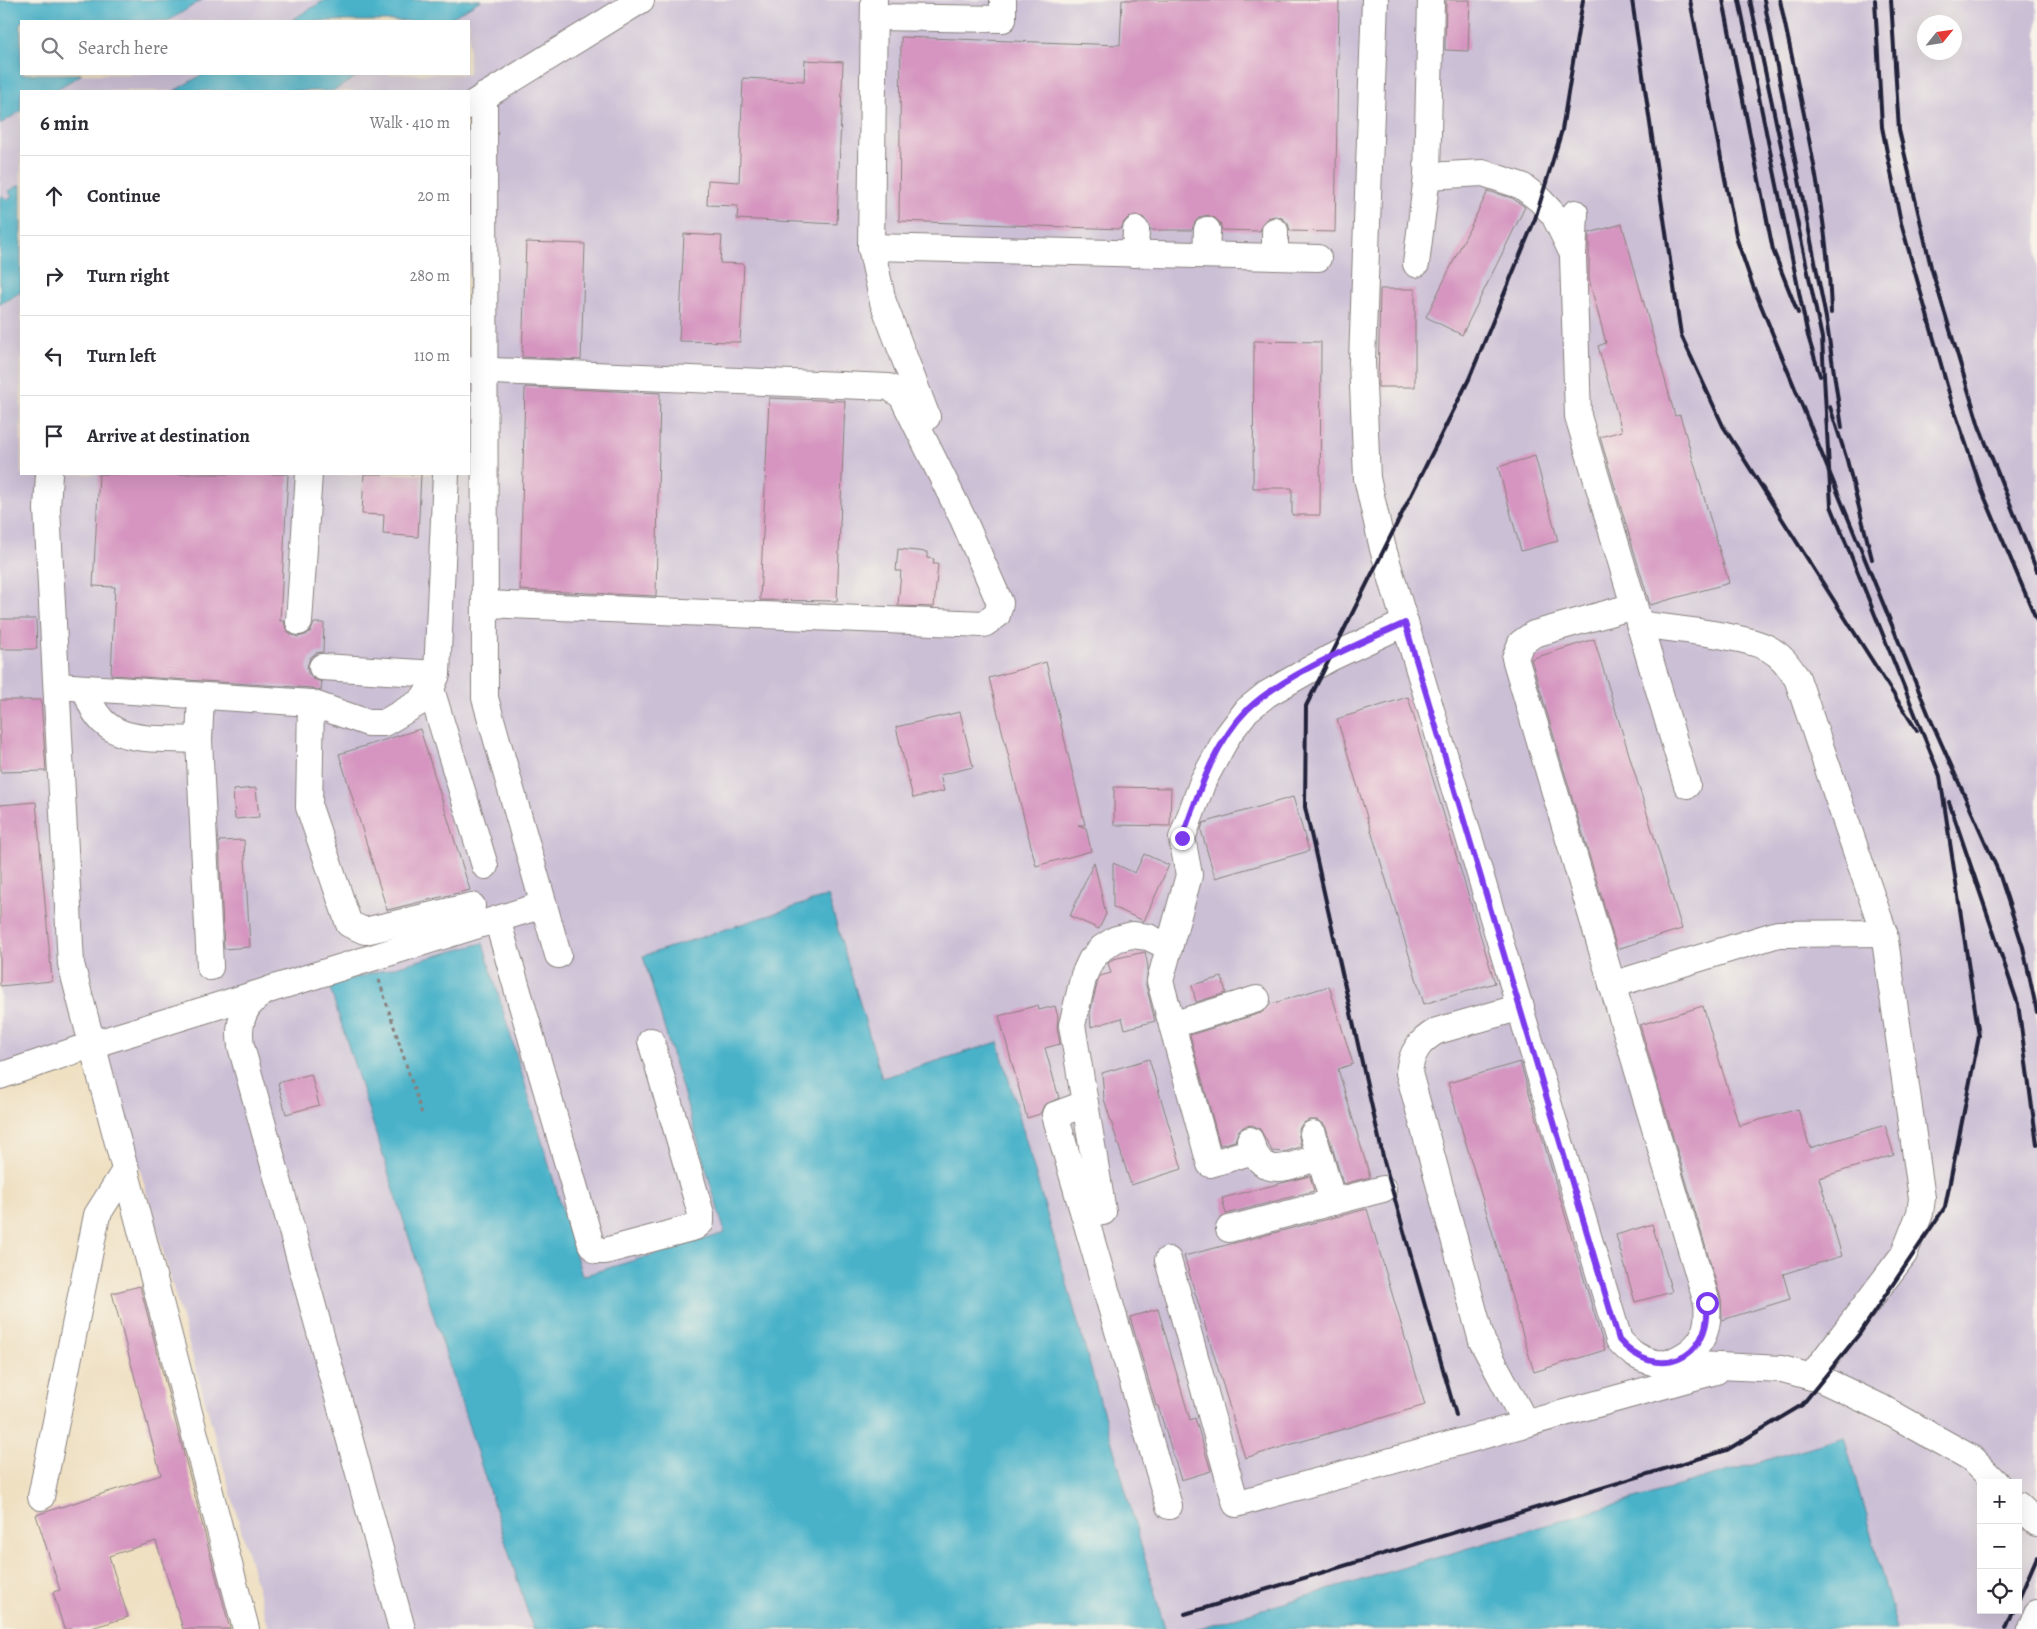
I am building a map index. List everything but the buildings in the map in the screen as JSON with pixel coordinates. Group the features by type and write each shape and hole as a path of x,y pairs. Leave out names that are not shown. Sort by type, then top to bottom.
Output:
{"lane":[{"path":"558,956 485,698 485,604 474,371 476,101 641,0"},
{"path":"963,519 916,385 883,302 871,247 874,9 1003,19 1004,0"},
{"path":"1375,0 1362,362 1367,478 1383,548 1619,1340 1628,1351 1641,1359 1656,1363 1671,1362 1782,1369 1811,1377 1882,1408 1947,1444 1971,1458 1992,1479"},
{"path":"1416,264 1427,176 1431,0"},
{"path":"1427,176 1483,173 1522,186 1540,200 1554,215 1573,256"},
{"path":"1575,213 1573,256 1578,416 1687,785"},
{"path":"1274,257 1275,231"},
{"path":"871,247 1135,242 1206,243 1274,257 1318,258"},
{"path":"474,371 889,387 902,396 963,519 1000,603 997,615 984,624 485,604"},
{"path":"49,475 47,509 72,964 246,1629"},
{"path":"299,622 309,475"},
{"path":"446,475 434,681 485,866"},
{"path":"1671,1362 1685,1356 1697,1346 1707,1326 1707,1303 1515,658 1521,643 1534,634 1637,615 1752,642 1770,649 1786,661 1796,678 1884,933 1922,1198 1920,1213 1904,1254 1811,1377"},
{"path":"1333,1202 1317,1145 1272,1169 1260,1163 1251,1146 1210,1164 1160,980 1189,875 1182,838 1203,781 1228,735 1248,710 1267,694 1330,658 1405,623"},
{"path":"322,667 434,681"},
{"path":"57,686 311,703 368,723 384,723 420,702 434,681"},
{"path":"86,688 89,704 97,718 109,728 123,735 199,740"},
{"path":"201,696 199,740 210,967"},
{"path":"311,703 309,807 349,924 354,928 365,930 472,906"},
{"path":"0,1076 94,1044 543,905"},
{"path":"497,919 591,1244 597,1251 605,1251 694,1227 701,1222 701,1214 651,1041"},
{"path":"1612,985 1778,934 1884,933"},
{"path":"1103,1212 1072,1025 1084,975 1091,960 1102,948 1116,939 1132,935 1148,937 1169,947"},
{"path":"268,990 256,996 247,1007 241,1019 238,1032 402,1629"},
{"path":"1172,1025 1257,999"},
{"path":"1521,1007 1437,1031 1425,1038 1416,1048 1410,1060 1409,1073 1482,1341 1526,1424"},
{"path":"1085,1104 1055,1115 1169,1506"},
{"path":"41,1496 96,1215 126,1169"},
{"path":"1229,1229 1383,1188"},
{"path":"1168,1260 1236,1504 1735,1366"},
{"path":"2022,1509 2037,1523"},
{"path":"2031,1629 2037,1613"}],"path":[{"path":"376,972 422,1114"}],"shaded area":[{"path":"0,0 2037,0 2037,1629 1897,1629 1844,1437 1196,1629 1165,1629 998,1043 882,1078 828,896 643,957 725,1233 581,1277 483,943 329,985 533,1629 269,1629 109,1059 0,1090 0,304 20,293 20,475 470,475 470,90 20,90 20,277 0,244"}],"water":[{"path":"0,0 202,0 170,20 20,20 20,75 80,75 56,90 20,90 20,112 0,124"},
{"path":"325,0 481,0 448,20 292,20"},
{"path":"201,75 359,75 335,90 176,90"},
{"path":"20,185 20,293 0,304 0,197 3,196 7,200 12,197 9,191"},
{"path":"828,896 882,1078 998,1042 1165,1629 533,1629 329,985 483,943 582,1276 725,1233 643,956"},
{"path":"1844,1437 1897,1629 1196,1629"}],"railway":[{"path":"1456,1415 1384,1161 1305,807 1306,706 1469,379 1535,219 1562,130 1583,0"},
{"path":"1632,0 1681,335 1723,426 1917,731"},
{"path":"1690,0 1737,240 1753,286 1930,718 1999,873 2023,947 2037,1012"},
{"path":"1723,0 1773,250 1798,313"},
{"path":"1739,0 1808,336 1820,376"},
{"path":"1185,1614 1727,1450 1802,1405 1860,1333 1945,1207 1979,1036 1940,776 1831,506 1822,338 1750,0"},
{"path":"1764,0 1826,318 1842,428"},
{"path":"1780,0 1805,117 1819,195 1825,234 1831,313"},
{"path":"1875,0 1882,127 1901,223 1952,403 1982,491 2037,621"},
{"path":"1891,0 1899,130 1931,267 1979,426 2037,571"},
{"path":"1830,407 1847,460 1872,559"},
{"path":"1949,802 2018,1004 2037,1144"},
{"path":"2022,1592 2037,1557"},
{"path":"2006,1629 2012,1614"}],"route":[{"path":"1182,838 1203,781 1228,735 1248,710 1267,694 1330,658 1405,623 1521,1007 1613,1326 1619,1340 1628,1351 1641,1359 1656,1363 1671,1362 1685,1356 1697,1346 1705,1333 1708,1318 1707,1303"}]}
